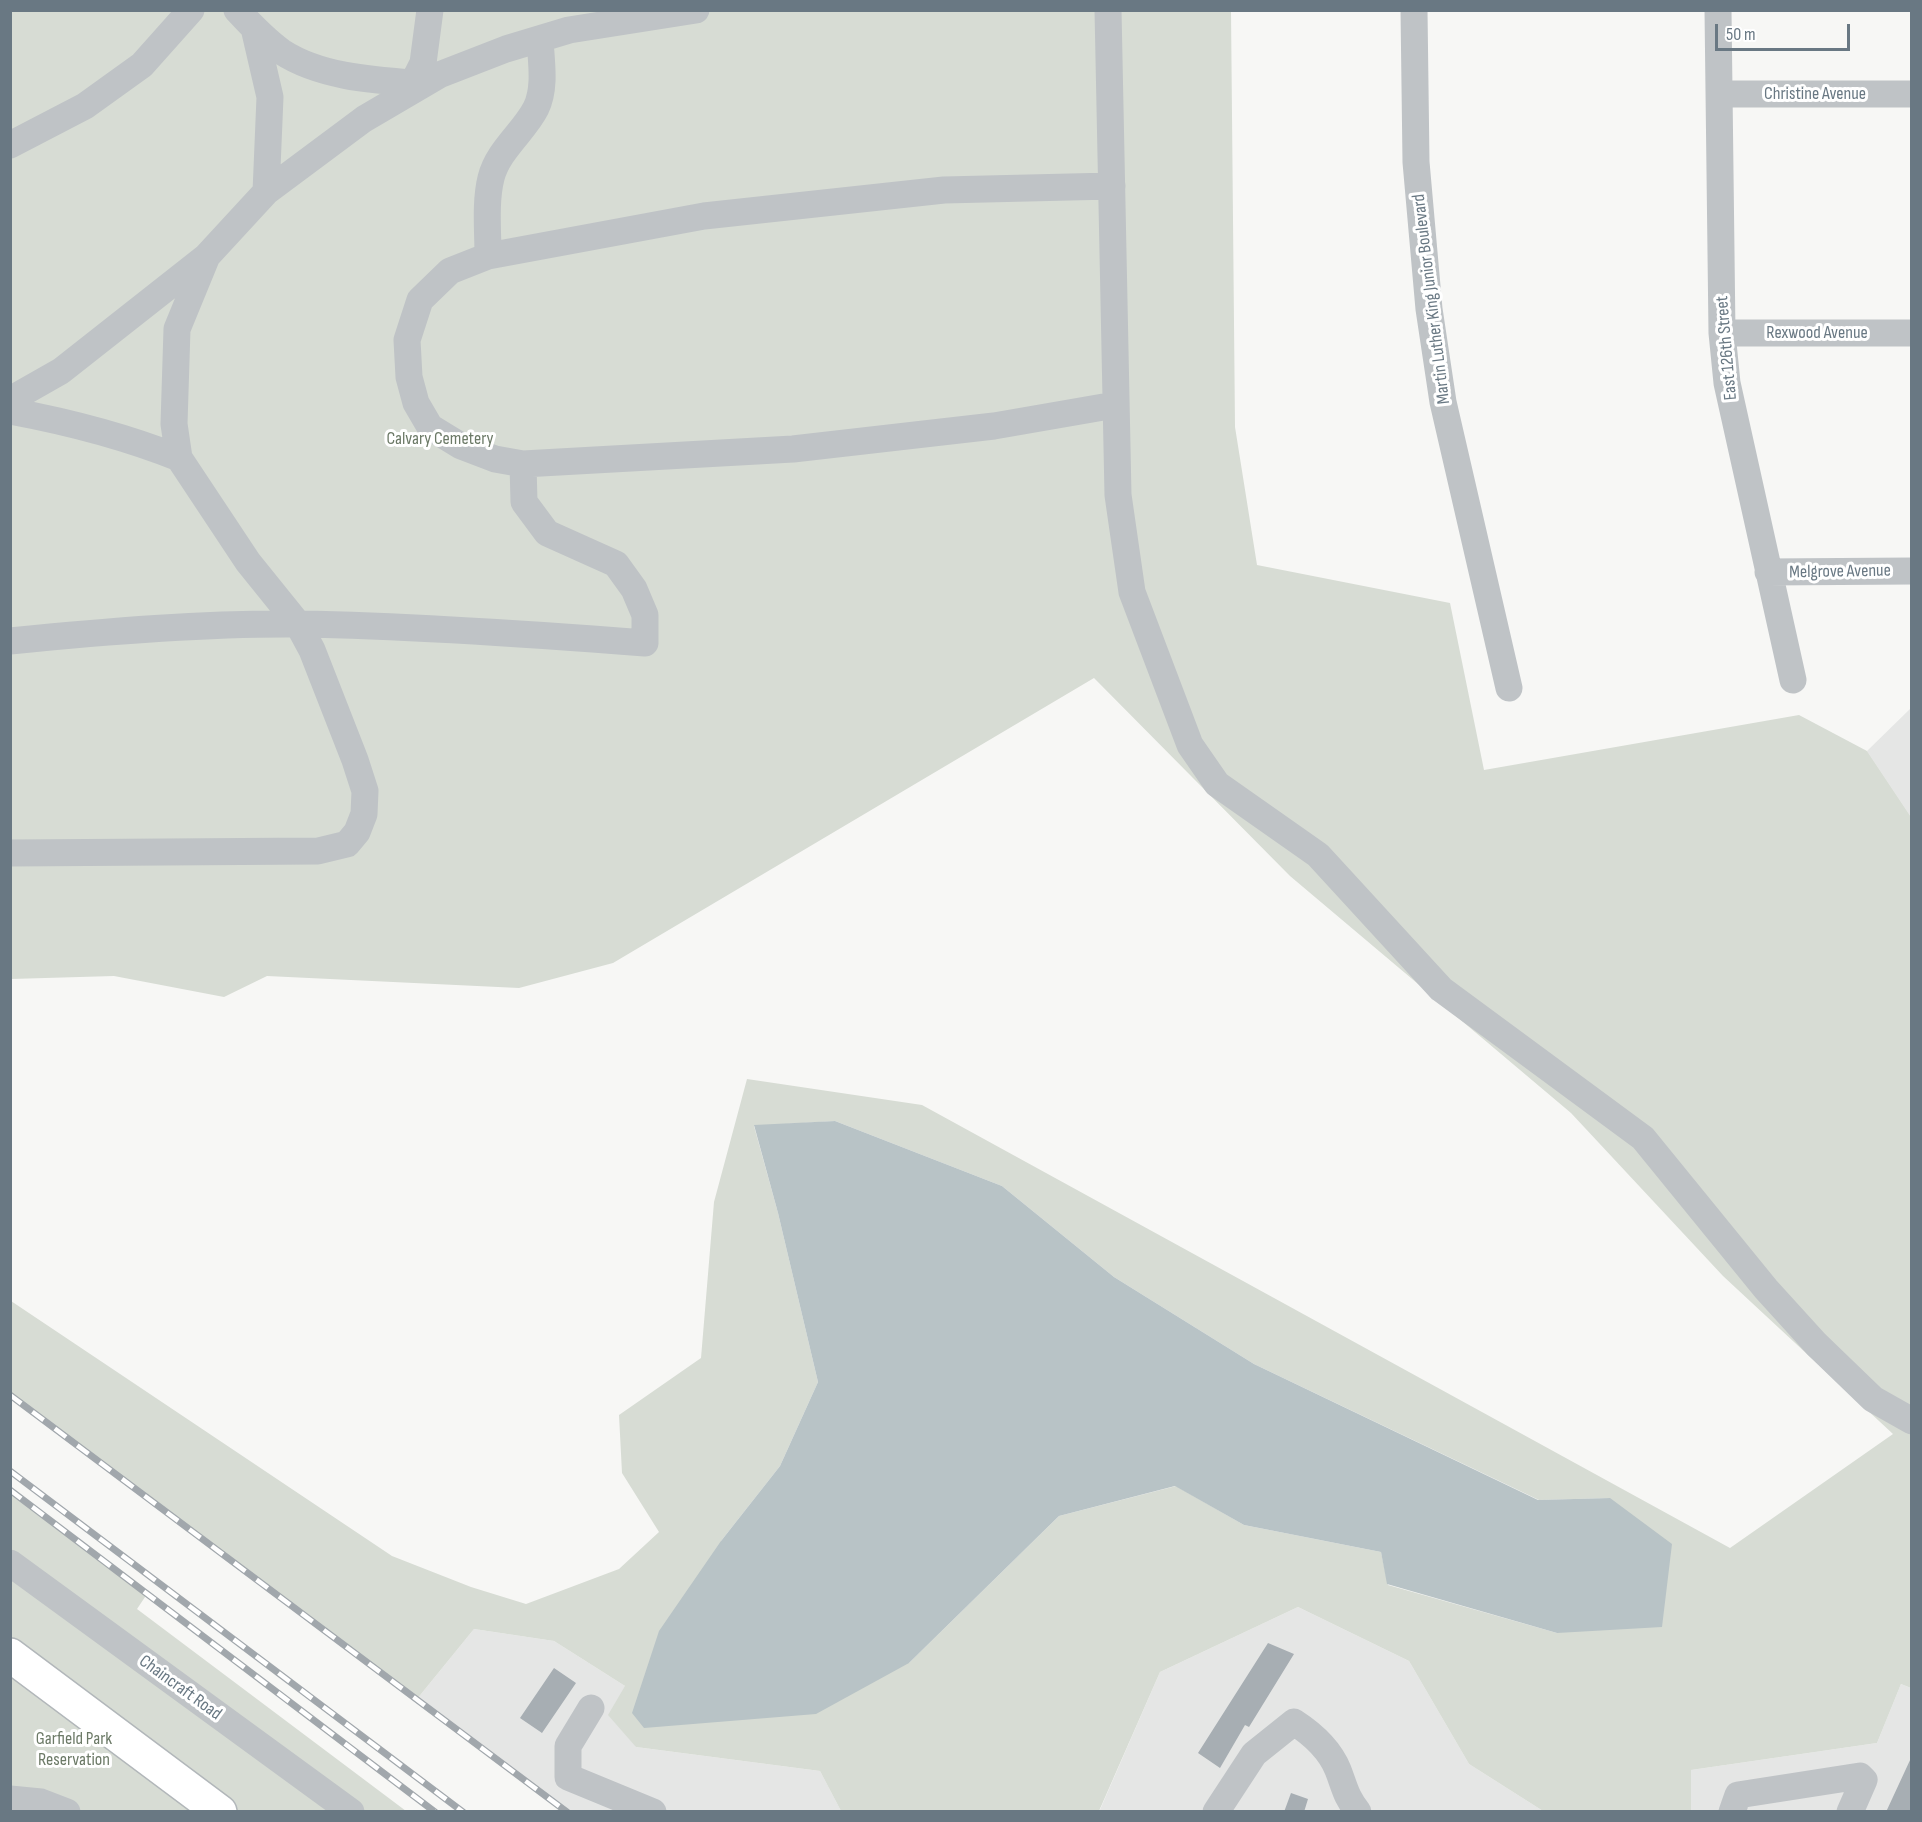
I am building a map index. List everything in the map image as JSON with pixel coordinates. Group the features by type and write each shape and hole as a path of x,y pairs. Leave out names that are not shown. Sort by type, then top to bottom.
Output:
{"main road":[{"path":"10,1655 220,1812"}],"street":[{"path":"10,145 85,106 142,65 191,10"},
{"path":"411,88 423,63 430,10"},
{"path":"10,400 61,371 207,256 266,192 364,119 411,88 506,49 569,30 696,10"},
{"path":"1108,10 1118,495 1132,592 1190,745 1217,784 1318,855 1441,989 1643,1138 1766,1288 1816,1344 1873,1399 1911,1421"},
{"name":"Martin Luther King Junior Boulevard","path":"1414,10 1416,162 1429,309 1443,402 1509,688"},
{"name":"East 126th Street","path":"1718,10 1722,333 1727,383 1793,680"},
{"path":"245,19 283,52 306,63 360,79 411,88"},
{"path":"245,19 270,97 266,192"},
{"path":"488,256 488,208 492,176 510,143 536,107 542,83 540,39"},
{"name":"Christine Avenue","path":"1719,94 1911,94"},
{"path":"1112,186 944,190 704,216 488,256 450,271 420,300 407,340 409,377 416,403 430,427 461,446 495,459 523,464 793,449 994,426 1115,405"},
{"path":"10,853 318,851 347,844 357,832 364,814 365,791 312,650 298,624 248,562 179,458 174,424 177,329 207,256"},
{"name":"Rexwood Avenue","path":"1722,333 1911,333"},
{"path":"10,411 68,422 124,437 179,458"},
{"path":"10,641 110,631 298,624 511,632 645,643 645,615 634,589 616,564 547,533 524,502 523,464"},
{"name":"Melgrove Avenue","path":"1768,572 1911,571"},
{"name":"Chaincraft Road","path":"10,1563 351,1812"},
{"path":"591,1708 568,1746 568,1777 653,1812"},
{"path":"1216,1812 1254,1754 1294,1722 1311,1733 1337,1767 1347,1798 1358,1812"},
{"path":"1732,1812 1738,1795 1860,1776 1864,1780 1850,1812"},
{"path":"10,1799 41,1802 68,1812"}],"shaded area":[{"path":"1911,708 1911,817 1867,751"},
{"path":"835,1121 1002,1186 1114,1277 1254,1364 1538,1500 1610,1498 1672,1544 1662,1627 1557,1633 1387,1584 1381,1552 1244,1525 1175,1486 1059,1516 909,1663 816,1714 644,1728 632,1713 659,1631 721,1541 780,1466 818,1382 778,1213 754,1125"},
{"path":"1298,1607 1409,1661 1469,1764 1543,1811 1099,1812 1160,1672"},
{"path":"474,1629 554,1641 625,1686 636,1747 820,1771 841,1811 567,1811 417,1699"},
{"path":"1901,1684 1911,1688 1911,1811 1691,1811 1691,1770 1877,1743"}],"green space":[{"name":"Calvary Cemetery","path":"11,11 1231,11 1235,427 1257,565 1450,603 1484,770 1799,715 1867,751 1911,817 1911,1688 1901,1684 1877,1743 1691,1770 1691,1811 1543,1811 1469,1764 1409,1661 1298,1607 1160,1672 1099,1811 841,1811 820,1771 636,1747 608,1715 625,1686 554,1641 474,1629 417,1699 11,1395 11,1301 392,1556 471,1587 526,1604 619,1569 659,1532 622,1473 619,1415 701,1358 714,1202 747,1079 922,1105 1730,1548 1893,1434 1723,1276 1571,1113 1290,876 1094,678 613,963 519,988 267,976 224,997 114,976 11,979","holes":["835,1121 1002,1186 1114,1277 1254,1364 1539,1500 1610,1498 1557,1633 1388,1585 1381,1552 1244,1525 1176,1486 1059,1516 909,1663 721,1541 780,1466 818,1382 778,1213 754,1126"]},
{"name":"Garfield Park Reservation","path":"10,1490 147,1594 137,1609 406,1811 11,1811"}],"building":[{"path":"1268,1643 1294,1654 1249,1727 1245,1725 1220,1768 1198,1753"},
{"path":"554,1668 576,1683 542,1733 520,1718"},
{"path":"1911,1758 1911,1812 1886,1812"},
{"path":"1291,1793 1308,1799 1304,1812 1284,1812"}],"railway":[{"path":"10,1395 567,1812"},
{"path":"10,1471 463,1812"},
{"path":"10,1490 435,1812"}]}
